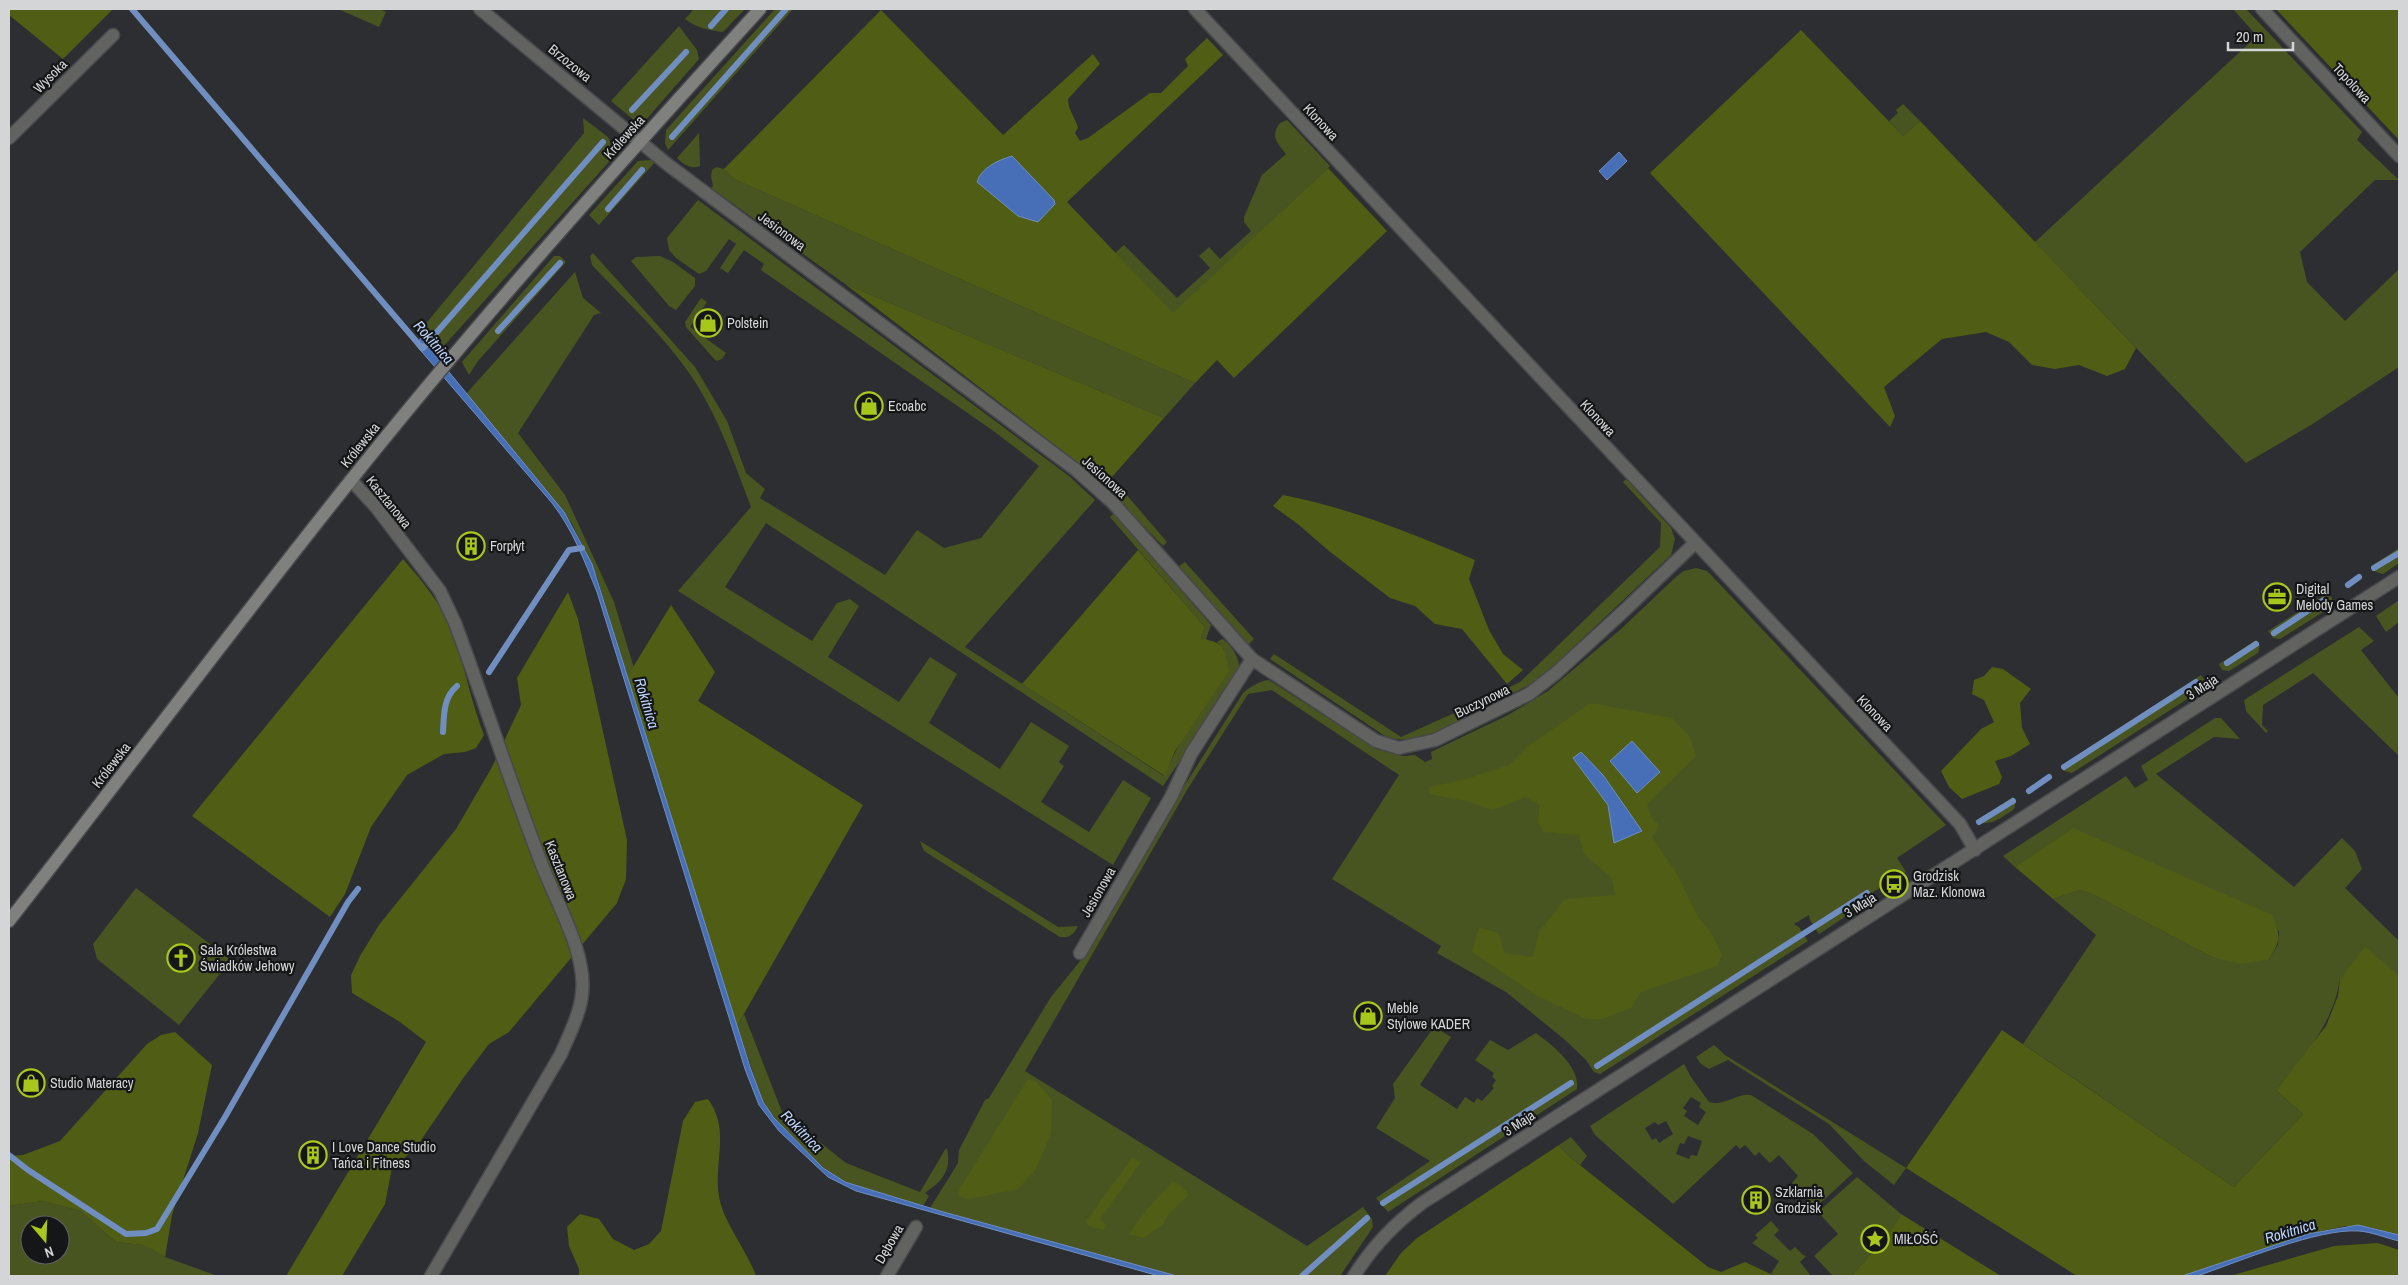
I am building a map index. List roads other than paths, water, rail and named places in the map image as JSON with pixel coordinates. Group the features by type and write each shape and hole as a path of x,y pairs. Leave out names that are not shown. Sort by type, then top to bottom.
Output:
{"main road":[{"name":"Królewska","path":"9,920 351,480 436,375 641,141 760,9"}],"street":[{"name":"Brzozowa","path":"480,9 641,141"},
{"name":"Klonowa","path":"1195,9 1694,543 1960,824 1975,850"},
{"name":"Topolowa","path":"2262,9 2399,156"},
{"name":"Wysoka","path":"9,138 113,35"},
{"name":"Jesionowa","path":"641,141 668,164 1076,470 1113,503 1252,659 1190,754 1171,797 1080,953"},
{"name":"Kasztanowa","path":"351,480 376,507 440,591 451,615 542,866 576,949 581,971 582,993 574,1024 561,1054 431,1276"},
{"name":"Buczynowa","path":"1252,659 1376,741 1399,748 1417,746 1518,701 1539,688 1626,609 1694,543"},
{"name":"3 Maja","path":"1354,1276 1379,1240 1422,1203 2399,577"},
{"name":"Dębowa","path":"887,1276 916,1226"}],"water":[{"path":"1619,152 1627,161 1607,180 1599,171"},
{"path":"1012,156 1054,200 1055,204 1038,222 1018,216 977,182 982,173 991,165"},
{"path":"421,338 564,512 592,564 750,1067 763,1102 774,1118 823,1168 845,1182 940,1211 1177,1276 1159,1276 856,1191 828,1177 779,1131 759,1105 745,1069 597,592 577,546 566,524 552,503 416,345"},
{"path":"1632,741 1660,772 1637,793 1610,761"},
{"path":"1581,752 1603,775 1642,831 1614,843 1608,805 1573,758"},
{"path":"2358,1225 2399,1235 2399,1241 2359,1231 2342,1231 2278,1247 2197,1276 2182,1276 2308,1234"}],"waterway":[{"name":"Rokitnica","path":"132,9 422,348"},
{"path":"711,26 726,9"},
{"path":"672,137 786,9"},
{"path":"632,110 686,52"},
{"path":"423,348 603,142"},
{"path":"608,209 642,170"},
{"path":"498,331 560,263"},
{"path":"489,672 569,550 582,548"},
{"path":"2374,568 2399,553"},
{"path":"2348,585 2359,577"},
{"path":"2274,633 2324,600"},
{"path":"2227,663 2256,644"},
{"path":"2064,767 2196,682"},
{"path":"443,732 447,701 457,686"},
{"path":"2029,791 2049,777"},
{"path":"1979,822 2013,801"},
{"path":"9,1155 28,1170 126,1234 146,1233 157,1229 225,1117 348,902 358,889"},
{"path":"1597,1066 1867,893"},
{"path":"1383,1203 1571,1083"},
{"path":"1302,1276 1367,1218"}],"place":[{"name":"Polstein","path":"708,323"},
{"name":"Ecoabc","path":"869,406"},
{"name":"Forpłyt","path":"471,546"},
{"name":"Digital Melody Games","path":"2277,597"},
{"name":"Grodzisk Maz. Klonowa","path":"1894,884"},
{"name":"Sala Królestwa Świadków Jehowy","path":"181,958"},
{"name":"Meble Stylowe KADER","path":"1368,1016"},
{"name":"Studio Materacy","path":"31,1083"},
{"name":"I Love Dance Studio Tańca i Fitness","path":"313,1155"},
{"name":"Szklarnia Grodzisk","path":"1756,1200"},
{"name":"MIŁOŚĆ","path":"1875,1239"}]}
